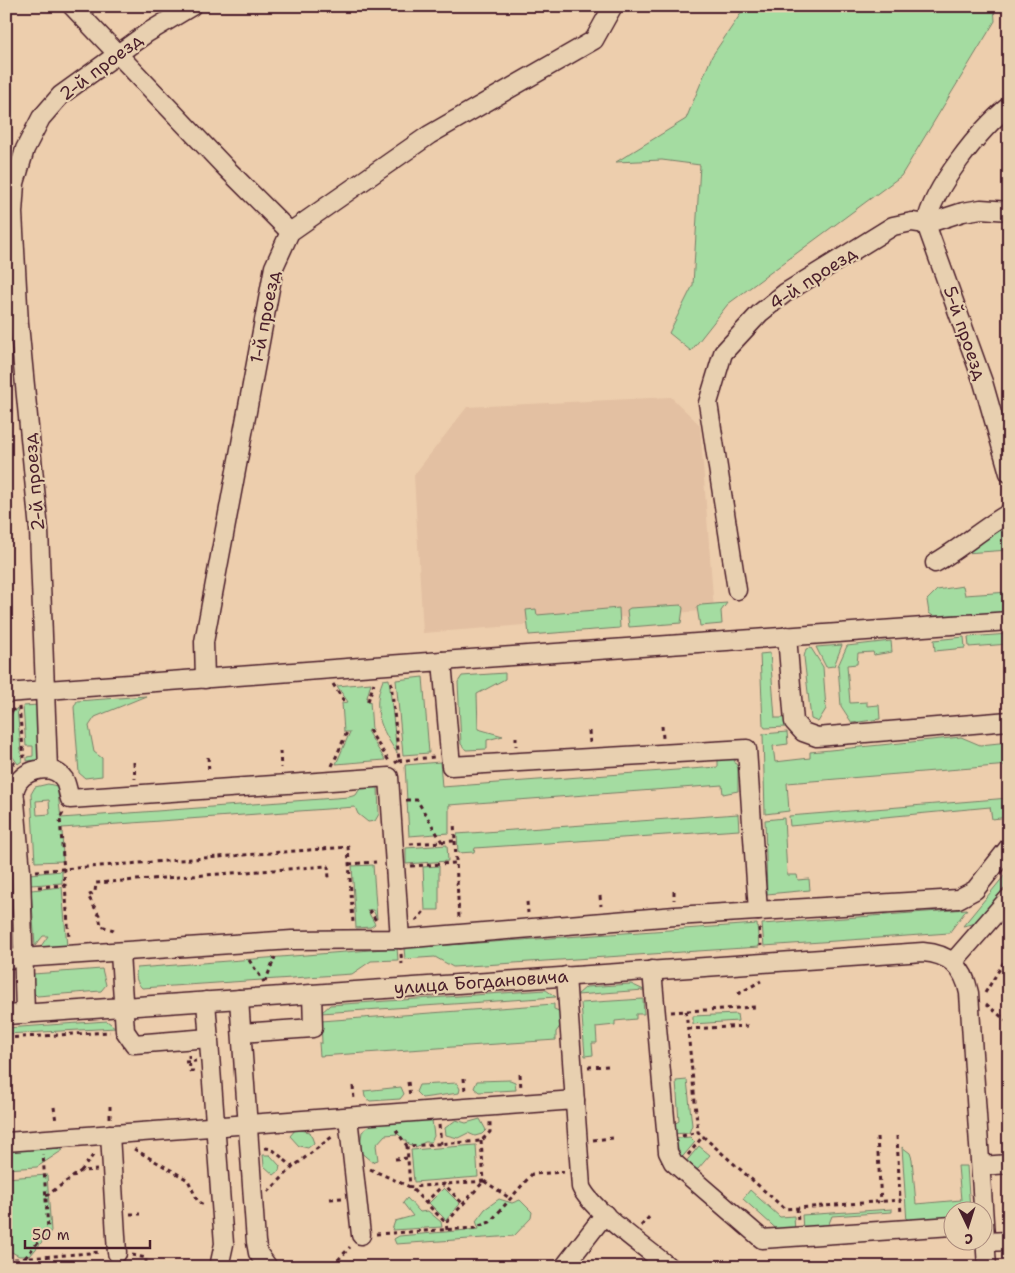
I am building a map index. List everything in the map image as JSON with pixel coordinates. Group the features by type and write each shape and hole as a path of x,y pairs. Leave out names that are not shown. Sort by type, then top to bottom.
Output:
{"street":[{"path":"72,6 226,168 290,232 430,135 594,40 613,6"},
{"name":"2-й проезд","path":"48,769 39,530 19,324 13,214 14,183 25,149 41,118 61,95 148,33 192,6"},
{"path":"926,224 929,208 946,180 977,139 1009,106"},
{"name":"4-й проезд","path":"737,590 708,402 723,353 760,313 785,293 893,226 912,222 926,224 972,210 998,209 1009,211"},
{"name":"5-й проезд","path":"926,224 983,382 1009,473"},
{"name":"1-й проезд","path":"205,678 204,642 272,277 274,267 290,232"},
{"path":"935,563 955,551 988,525 1009,513"},
{"path":"12,693 442,660 1009,621"},
{"path":"787,636 794,722 803,732 817,737 1009,721"},
{"path":"442,660 451,766 747,749 758,911"},
{"path":"26,1014 24,959 11,802 15,788 21,778 35,770 48,769 64,779 70,799 389,777 400,939"},
{"path":"6,959 120,953 282,940 400,939 675,916 958,898 975,890 1009,847"},
{"path":"983,1200 969,993 967,984 954,961 1009,898"},
{"name":"улица Богдановича","path":"6,1015 923,952 938,953 954,961"},
{"path":"120,953 126,1031 134,1044 210,1038"},
{"path":"652,970 668,1152 679,1166 762,1239 942,1227"},
{"path":"566,976 582,1187 585,1195 605,1214 669,1267"},
{"path":"242,1033 313,1028 312,994"},
{"path":"239,999 258,1253 268,1267"},
{"path":"206,1001 224,1244 219,1267"},
{"path":"6,1142 575,1100"},
{"path":"348,1117 361,1235"},
{"path":"110,1134 117,1253"},
{"path":"981,1166 1009,1164"},
{"path":"564,1267 605,1214"},
{"path":"992,1242 1009,1241"},
{"path":"986,1250 987,1267"}],"path":[{"path":"389,777 399,760 390,664"},
{"path":"368,701 375,680"},
{"path":"332,683 345,702"},
{"path":"12,693 24,762 21,778"},
{"path":"369,730 392,765 399,760 450,756"},
{"path":"331,767 347,732"},
{"path":"70,799 60,818 70,956"},
{"path":"403,800 418,800 442,842"},
{"path":"454,822 459,935"},
{"path":"406,844 454,841"},
{"path":"34,871 348,848 354,931"},
{"path":"349,864 376,862"},
{"path":"407,866 456,863"},
{"path":"114,930 101,926 99,915 88,896 95,892 96,883 328,866 329,878"},
{"path":"35,887 65,885"},
{"path":"369,910 378,924"},
{"path":"758,911 762,950"},
{"path":"238,943 264,982 282,940"},
{"path":"983,997 1009,952"},
{"path":"1007,957 1009,1006"},
{"path":"738,994 765,979"},
{"path":"981,1002 1009,1023"},
{"path":"655,1013 756,1007"},
{"path":"686,1011 698,1132 784,1208 900,1200"},
{"path":"688,1029 748,1026"},
{"path":"6,1038 126,1031"},
{"path":"199,1055 199,1061"},
{"path":"189,1061 190,1071 195,1071"},
{"path":"254,1207 293,1166 332,1138 348,1117"},
{"path":"110,1134 188,1180 198,1202 208,1207 222,1208"},
{"path":"679,1166 703,1136"},
{"path":"897,1136 902,1230"},
{"path":"877,1137 881,1202"},
{"path":"24,1258 48,1230 42,1139"},
{"path":"410,1187 407,1146 481,1140 484,1181 446,1223"},
{"path":"250,1146 272,1149 293,1166"},
{"path":"353,1158 380,1175 410,1187 446,1223 447,1230"},
{"path":"395,1159 408,1158"},
{"path":"46,1196 81,1171 112,1168"},
{"path":"387,1234 474,1228 490,1222 532,1174 554,1172"},
{"path":"410,1187 484,1181 511,1199"},
{"path":"425,1204 444,1184"},
{"path":"444,1184 463,1204"},
{"path":"6,1260 99,1251"}],"shaded area":[{"path":"671,397 700,425 714,610 423,633 414,475 467,407"}],"green space":[{"path":"746,6 994,6 995,21 901,176 728,304 691,351 669,333 693,285 700,165 662,160 616,162 686,119 712,56"},
{"path":"1009,513 1009,550 951,554"},
{"path":"963,586 965,595 1009,592 1009,612 933,616 929,613 927,600 937,590"},
{"path":"727,603 721,611 722,624 700,626 697,607"},
{"path":"681,605 683,608 681,623 629,627 627,610 630,608"},
{"path":"619,608 620,628 529,635 526,610 536,609 537,615"},
{"path":"1009,634 1009,644 969,647 968,637"},
{"path":"964,637 965,648 935,651 934,640"},
{"path":"891,641 892,652 874,655 873,652 858,653 857,664 847,665 850,703 867,702 867,706 879,705 880,719 852,723 841,706 838,666 847,646"},
{"path":"842,645 834,666 826,667 816,647"},
{"path":"811,648 823,667 826,709 818,722 811,719 804,657 806,649"},
{"path":"770,653 775,718 786,718 787,727 765,728 763,725 760,654"},
{"path":"505,673 505,679 477,694 478,729 503,736 487,740 487,749 466,750 461,744 458,682 462,676"},
{"path":"423,677 429,753 403,755 396,680"},
{"path":"389,679 397,753 382,727 378,710 378,700 383,680"},
{"path":"371,683 366,701 370,701 372,730 367,731 385,760 336,764 350,732 344,732 342,703 348,702 337,686"},
{"path":"146,696 95,717 89,726 94,752 102,758 102,776 85,778 79,773 74,707 77,701"},
{"path":"39,705 41,755 38,760 27,761 27,757 33,756 33,746 26,746 23,706"},
{"path":"17,708 22,761 18,764 10,753 6,756 6,721"},
{"path":"787,732 788,744 773,746 775,762 810,758 810,752 961,737 980,745 1009,742 1009,765 787,783 789,811 765,814 763,734"},
{"path":"718,756 732,756 738,768 738,791 723,794 722,785 449,805 449,833 409,836 405,765 440,762 442,787 718,767"},
{"path":"48,784 57,786 61,818 349,797 356,795 363,784 374,784 378,787 379,814 375,821 368,822 358,814 355,807 62,828 63,861 35,862 31,794 35,787","holes":["49,800 50,814 37,815 36,801"]},
{"path":"1009,798 1009,817 992,819 990,807 790,826 789,816"},
{"path":"738,814 739,830 475,848 474,852 458,853 457,834"},
{"path":"784,818 787,875 797,875 798,880 809,879 810,890 767,894 765,820"},
{"path":"447,845 448,861 406,864 406,848"},
{"path":"373,865 377,919 373,910 367,910 375,924 371,927 356,928 352,866"},
{"path":"439,866 439,910 425,910 423,867"},
{"path":"1009,870 1009,892 983,922 963,926"},
{"path":"62,871 62,883 30,885 29,874"},
{"path":"62,887 67,947 39,949 48,936 43,936 35,946 31,890"},
{"path":"967,909 949,933 764,946 762,924"},
{"path":"757,924 759,947 453,967 435,957 405,959 404,948"},
{"path":"397,948 398,960 371,961 352,974 142,988 136,976 137,968"},
{"path":"102,969 106,985 101,991 37,996 32,991 31,975 33,974"},
{"path":"631,984 644,990 577,995 586,987"},
{"path":"546,990 556,997 321,1013 330,1005"},
{"path":"643,999 644,1014 636,1014 636,1019 615,1021 615,1025 596,1027 597,1043 592,1043 593,1055 585,1056 581,1003"},
{"path":"554,1004 554,1009 559,1011 561,1025 556,1032 556,1040 320,1056 319,1043 322,1043 321,1021"},
{"path":"737,1014 738,1021 693,1024 693,1016"},
{"path":"107,1021 116,1028 6,1034 6,1028"},
{"path":"510,1080 515,1082 516,1090 479,1092 474,1088 477,1081"},
{"path":"687,1080 692,1125 689,1133 669,1134 674,1124 679,1121 676,1081"},
{"path":"457,1083 460,1089 459,1093 422,1098 416,1092 419,1085"},
{"path":"401,1087 404,1094 400,1099 370,1101 365,1097 364,1091"},
{"path":"480,1119 486,1130 482,1134 475,1136 468,1133 458,1138 446,1135 445,1128 456,1120 466,1123"},
{"path":"432,1120 434,1136 431,1142 425,1142 416,1147 409,1144 398,1134 385,1135 376,1145 378,1160 372,1162 359,1151 362,1132 374,1122"},
{"path":"296,1129 310,1132 314,1143 308,1148 299,1146 290,1136"},
{"path":"690,1137 695,1142 679,1161 670,1139"},
{"path":"38,1143 63,1150 37,1167 6,1169 6,1145"},
{"path":"476,1145 478,1177 414,1182 411,1150"},
{"path":"699,1146 710,1155 698,1169 693,1170 684,1164"},
{"path":"902,1147 910,1153 912,1159 916,1204 942,1202 942,1221 907,1223"},
{"path":"263,1155 270,1155 280,1166 279,1171 274,1175 264,1166"},
{"path":"958,1166 967,1166 969,1200 961,1200"},
{"path":"47,1175 51,1231 30,1256 19,1256 6,1249 6,1178"},
{"path":"444,1188 460,1204 446,1220 429,1203"},
{"path":"750,1190 780,1217 794,1216 795,1232 781,1233 743,1199"},
{"path":"407,1198 420,1212 428,1211 441,1222 442,1227 392,1230 395,1221 413,1216 403,1203"},
{"path":"499,1199 512,1203 520,1200 532,1212 531,1218 514,1236 396,1244 394,1239 399,1236 479,1229 476,1221 485,1209"},
{"path":"892,1209 892,1212 832,1216 828,1226 803,1231 802,1215"}]}
